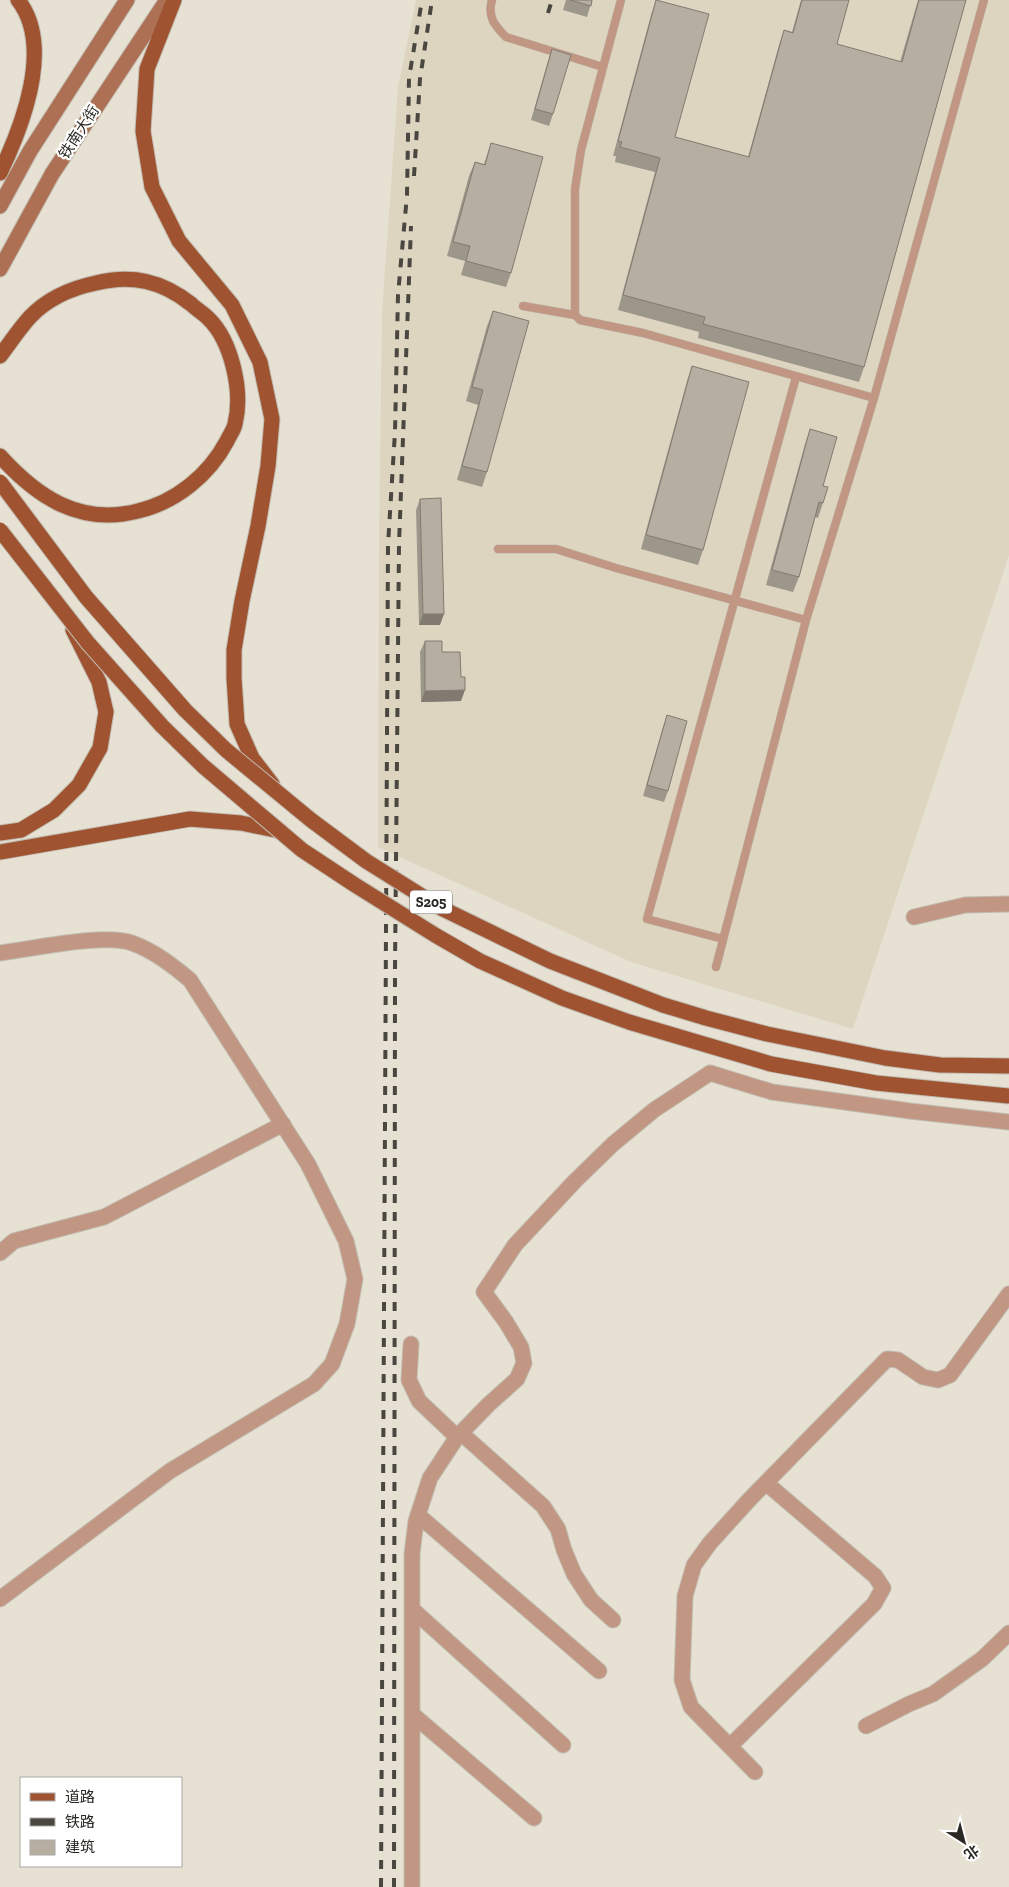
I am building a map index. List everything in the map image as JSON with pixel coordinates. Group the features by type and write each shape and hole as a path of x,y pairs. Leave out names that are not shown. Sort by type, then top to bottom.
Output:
{"main road":[{"path":"0,173 16,140 26,105 35,61 33,32 18,0"},
{"name":"铁南大街","path":"0,206 30,151 127,0"},
{"name":"铁南大街","path":"0,269 52,174 167,0"},
{"path":"174,0 146,69 143,130 152,187 179,241 232,305 260,362 270,409 272,419 268,466 234,650 234,678 237,724 252,758 281,795"},
{"path":"0,356 30,316 60,295 78,287 112,279 146,280 176,292 209,319 228,347 238,388 235,424 219,456 199,478 176,496 148,509 124,515 98,514 73,510 44,497 15,473 0,456"},
{"name":"S205","path":"0,482 86,597 185,710 226,750 366,861 441,908 550,961 663,1005 767,1034 885,1058 940,1065 1009,1066"},
{"name":"S205","path":"0,530 88,643 169,733 203,766 302,850 434,935 480,961 562,998 629,1022 771,1064 876,1083 1009,1096"},
{"path":"0,833 21,830 54,810 79,785 100,748 106,712 98,682 66,615"},
{"path":"0,852 190,819 241,822 280,831"}],"street":[{"path":"914,917 965,905 1009,904"},
{"path":"0,953 101,939 131,943 164,959 190,980 308,1164 346,1241 355,1279 347,1324 332,1364 314,1384 170,1471 0,1600"},
{"path":"412,1887 412,1554 418,1515 430,1478 459,1435 488,1405 518,1380 524,1363 521,1347 506,1322 484,1292 515,1245 575,1181 613,1144 654,1110 710,1073 772,1092 910,1111 1009,1122"},
{"path":"0,1252 14,1241 104,1217 283,1124"},
{"path":"754,1772 691,1707 682,1680 685,1596 694,1565 710,1543 766,1483 887,1359 898,1360 923,1378 938,1380 950,1375 1009,1294"},
{"path":"411,1344 409,1380 419,1402 543,1506 558,1529 574,1574 591,1600 613,1620"},
{"path":"730,1746 874,1604 883,1588 875,1576 766,1483"},
{"path":"418,1515 599,1671"},
{"path":"412,1609 563,1745"},
{"path":"866,1726 908,1704 933,1694 982,1659 1009,1633"},
{"path":"412,1714 534,1818"}],"lane":[{"path":"492,0 490,7 494,25 506,37 603,67"},
{"path":"575,316 575,189 581,150 621,0"},
{"path":"716,967 806,620 874,398 984,0"},
{"path":"523,306 575,316 580,320 643,333 874,398"},
{"path":"723,939 646,919 796,377"},
{"path":"498,549 556,549 616,568 806,620"}],"shaded area":[{"path":"416,0 1009,0 1009,555 853,1029 631,962 378,847 382,313 398,87"}],"building":[{"path":"570,0 592,0 591,6"},
{"path":"656,0 709,14 675,137 749,157 784,30 793,33 802,0 849,0 837,44 902,62 919,0 966,0 864,367 703,324 705,317 623,295 660,158 620,147 622,142 618,141"},
{"path":"552,49 571,55 553,114 535,109"},
{"path":"491,143 543,157 511,273 466,261 470,246 453,242 475,162 485,165"},
{"path":"493,311 529,321 487,472 462,466 483,390 472,387"},
{"path":"692,366 749,382 703,550 646,535"},
{"path":"810,429 837,437 823,486 828,487 823,503 819,502 799,577 772,570"},
{"path":"441,498 444,614 423,614 420,499"},
{"path":"425,641 442,641 442,652 460,652 461,677 465,677 465,690 425,691"},
{"path":"667,715 687,721 668,791 647,785"}],"railway":[{"path":"381,1887 388,545 395,432 398,295 407,195 409,78 422,0"},
{"path":"414,176 420,79 432,0"},
{"path":"548,13 552,0"},
{"path":"394,1887 395,968 399,544 411,226"}]}
